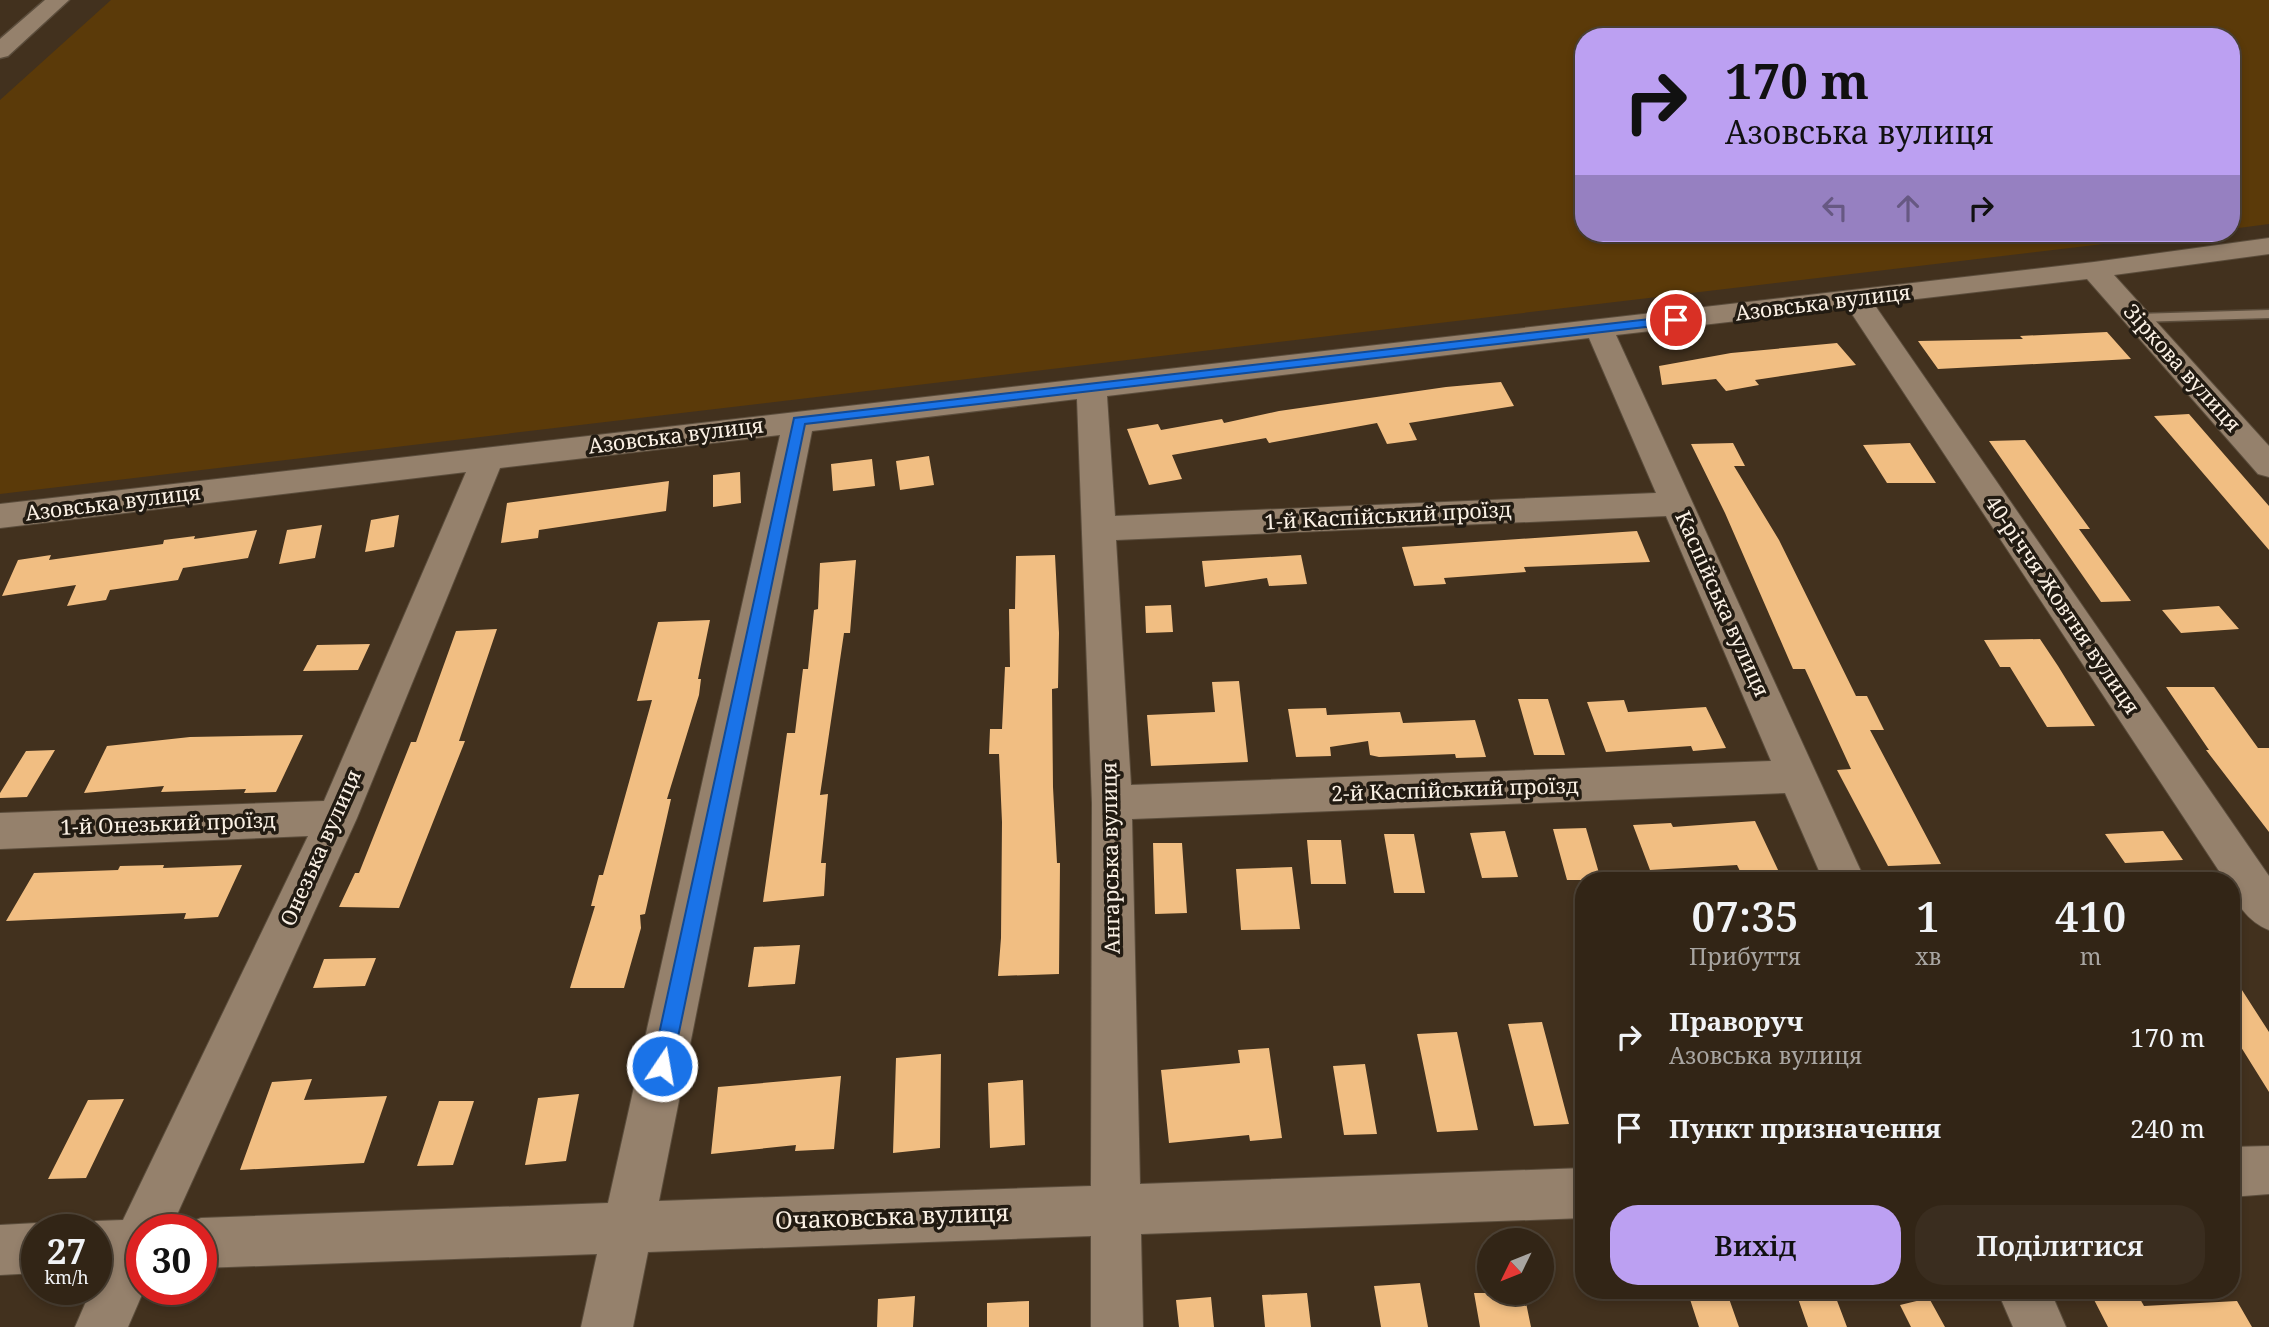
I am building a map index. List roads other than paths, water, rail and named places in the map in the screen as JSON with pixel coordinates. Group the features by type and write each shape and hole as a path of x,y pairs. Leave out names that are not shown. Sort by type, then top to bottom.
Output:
{"street":[{"path":"0,51 58,0"},
{"name":"Азовська вулиця","path":"0,516 1856,299 2269,246"},
{"name":"Зіркова вулиця","path":"2094,270 2269,466"},
{"name":"40-річчя Жовтня вулиця","path":"1856,299 2269,911"},
{"name":"Каспійська вулиця","path":"1599,329 1841,872"},
{"name":"Ангарська вулиця","path":"1092,389 1112,803 1117,1327"},
{"path":"607,1327 799,421"},
{"name":"Онезька вулиця","path":"145,1214 337,818 487,460"},
{"name":"1-й Каспійський проїзд","path":"1099,529 1677,503"},
{"name":"2-й Каспійський проїзд","path":"1112,803 1799,776"},
{"name":"1-й Онезький проїзд","path":"0,831 337,818"},
{"path":"2240,1172 2269,1170"},
{"name":"Очаковська вулиця","path":"217,1242 1114,1207 1575,1193"},
{"path":"0,1250 21,1249"},
{"name":"Онезька вулиця","path":"101,1327 126,1257"},
{"path":"2027,1299 2040,1327"}],"lane":[{"path":"2137,318 2269,314"}]}
